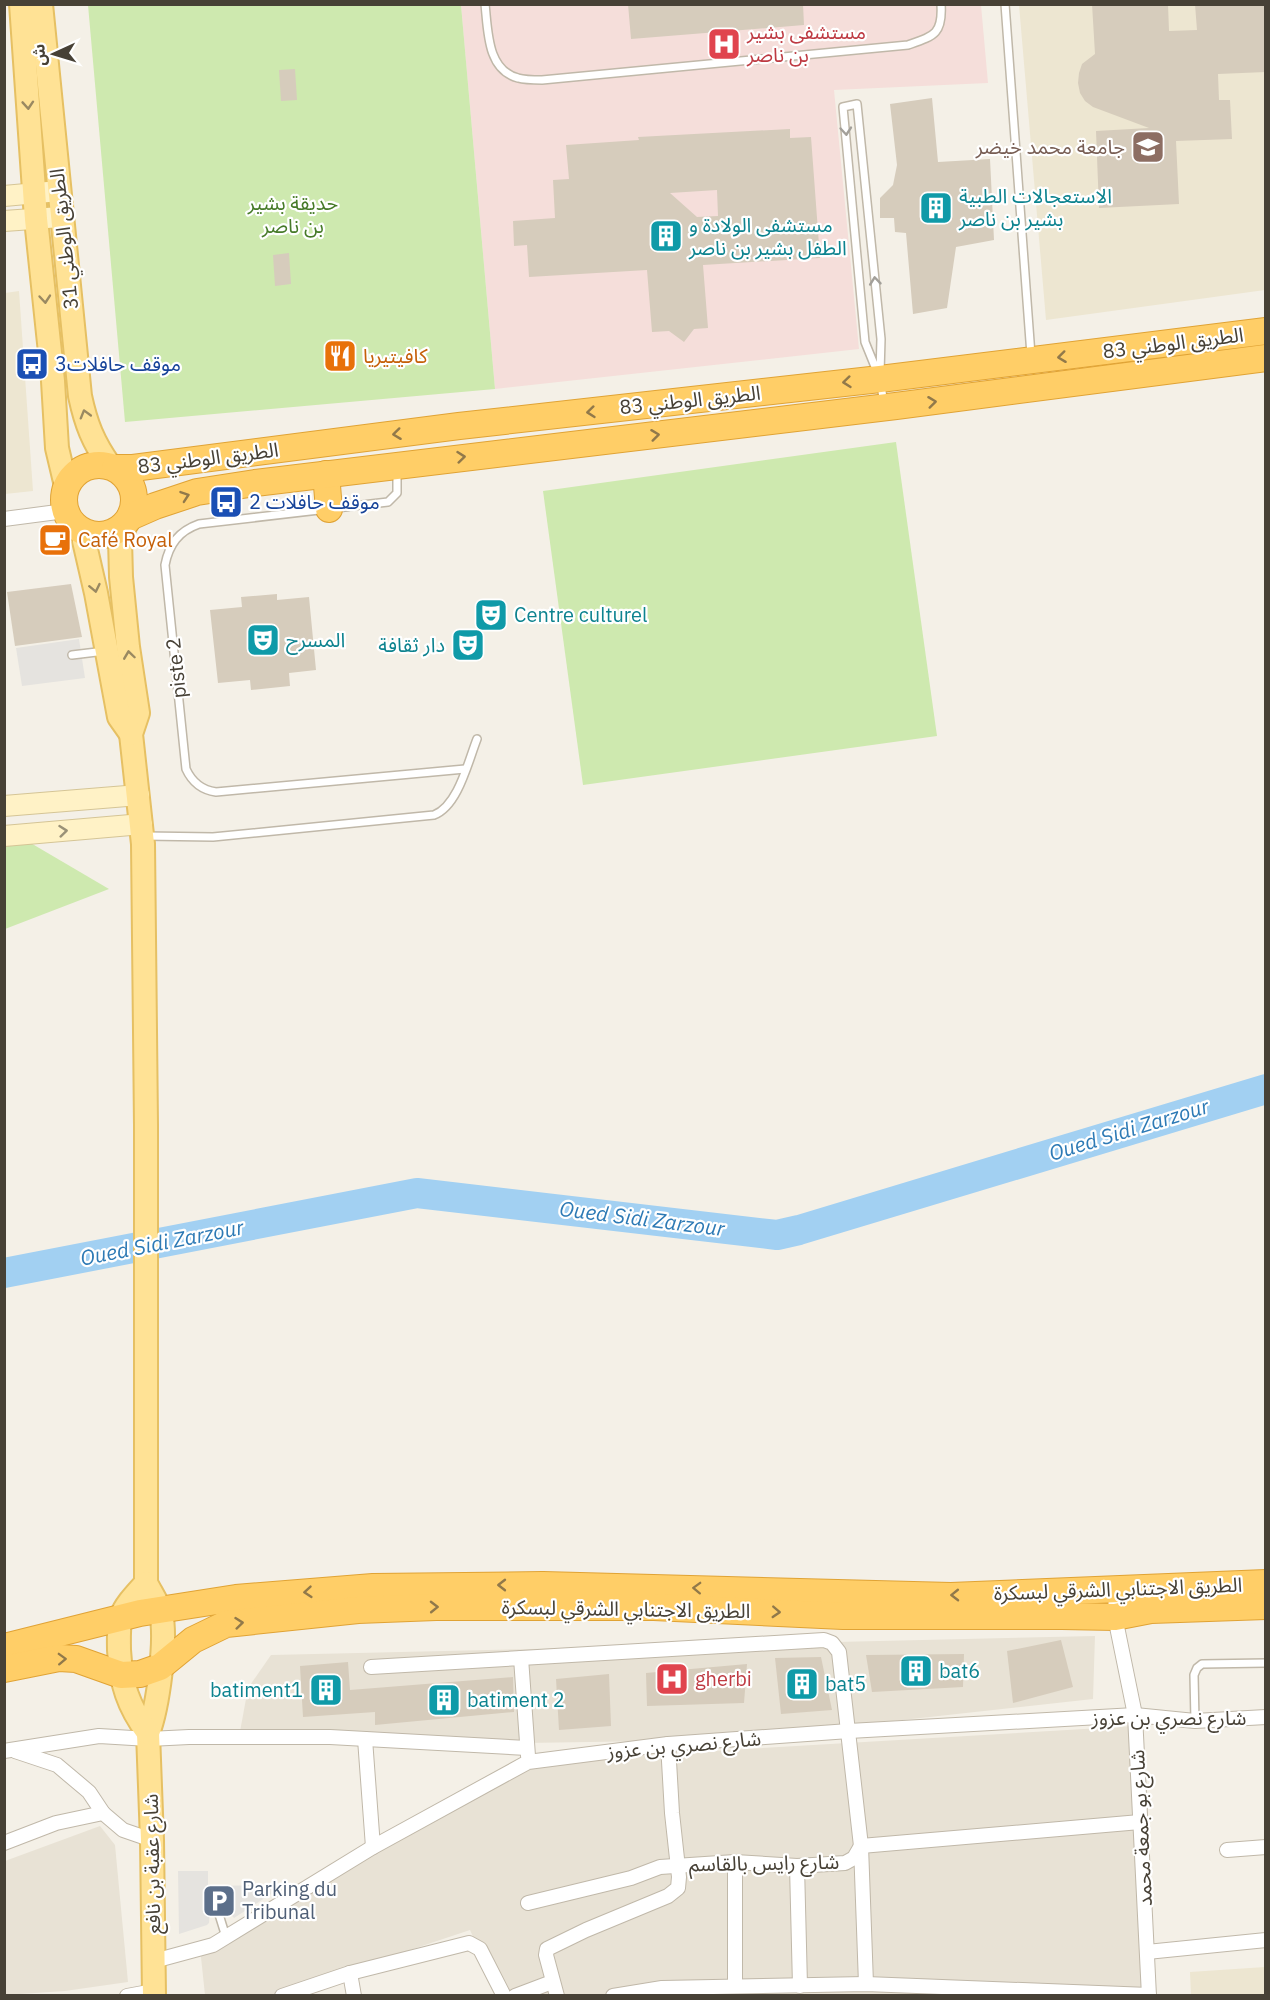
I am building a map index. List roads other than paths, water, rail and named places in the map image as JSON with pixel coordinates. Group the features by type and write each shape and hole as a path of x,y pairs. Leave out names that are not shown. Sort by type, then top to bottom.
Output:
{"highway":[{"name":"الطريق الوطني 83","path":"113,467 133,468 459,426 880,379 1266,331"},
{"name":"الطريق الوطني 83","path":"129,519 197,492 397,465 885,408 1266,358"},
{"path":"93,464 113,467 131,484 134,506 129,519 118,530 106,535 94,536 72,524 65,499 72,476 82,468 93,464"},
{"path":"326,474 329,509"},
{"name":"الطريق الاجتنابي الشرقي لبسكرة","path":"4,1647 121,1617 236,1598 373,1587 447,1584 951,1596 1266,1583"},
{"name":"الطريق الاجتنابي الشرقي لبسكرة","path":"4,1669 59,1658 76,1659 121,1675 140,1674 160,1667 193,1640 226,1624 358,1610 436,1607 654,1607 843,1616 1115,1617 1151,1610 1266,1606"}],"main road":[{"path":"21,4 36,219 57,448 65,499"},
{"name":"الطريق الوطني 31","path":"41,4 80,396 95,446 113,467"},
{"path":"4,196 59,191"},
{"path":"4,221 62,217"},
{"path":"129,519 120,539 120,555 128,647 138,712 131,734 142,834 146,1579 121,1617 118,1635 121,1675 125,1692 136,1717 149,1736"},
{"path":"82,531 119,717 131,734"},
{"path":"4,806 139,795"},
{"path":"4,836 142,834"},
{"name":"شارع عقبة بن نافع","path":"146,1579 160,1611 163,1630 154,1718 149,1736 154,1993"}],"street":[{"path":"4,519 65,499"},
{"name":"شارع بو جمعة محمد","path":"1116,1590 1115,1617 1135,1715 1149,1995"},
{"path":"371,1667 824,1640 832,1643 839,1652 861,1846 866,1984"},
{"path":"8,1751 99,1736 149,1736 365,1739 528,1755 521,1658"},
{"name":"شارع نصري بن عزوز","path":"154,1961 213,1945 528,1755 849,1731 1135,1715 1195,1721 1266,1717"},
{"path":"365,1739 373,1847"},
{"path":"557,1995 545,1953 547,1949 674,1893 680,1883 672,1813 668,1744"},
{"path":"8,1751 57,1765 89,1792 103,1813 123,1830 152,1840"},
{"path":"4,1843 56,1823 103,1813"},
{"name":"شارع رايس بالقاسم","path":"528,1903 678,1865 735,1862 797,1866 845,1863 854,1858 861,1846 1140,1822"},
{"path":"1227,1850 1266,1847"},
{"path":"735,1862 735,1986"},
{"path":"797,1866 800,1986"},
{"path":"1147,1952 1266,1941"},
{"path":"282,1995 350,1973 469,1943 480,1949 504,1995"},
{"path":"350,1973 354,1995"},
{"path":"515,1995 552,1982"},
{"path":"613,1995 662,1988 866,1984 1149,1995"},
{"path":"127,1995 154,1993"}],"lane":[{"path":"485,4 493,58 501,70 518,78 542,80 908,45 927,38 937,30 942,21 941,4"},
{"path":"1005,4 1032,360"},
{"path":"880,379 865,342 843,107 857,104 881,339 880,379 885,408"},
{"name":"piste 2","path":"397,465 398,489 392,500 384,504 199,524 182,532 170,547 165,565 186,769 190,777 201,788 216,792 465,769"},
{"path":"72,655 107,650"},
{"path":"142,834 213,837 434,815 449,805 477,739"},
{"path":"1195,1721 1194,1675 1197,1668 1202,1664 1266,1663"},
{"path":"217,1908 226,1937"}],"waterway":[{"name":"Oued Sidi Zarzour","path":"4,1273 417,1193 777,1235 1266,1089"}],"place":[{"name":"مستشفى بشير بن ناصر","path":"724,44"},
{"name":"جامعة محمد خيضر","path":"1148,147"},
{"name":"الاستعجالات الطبية بشير بن ناصر","path":"936,208"},
{"name":"مستشفى الولادة و الطفل بشير بن ناصر","path":"666,236"},
{"name":"كافيتيريا","path":"340,356"},
{"name":"موقف حافلات3","path":"32,364"},
{"name":"موقف حافلات 2","path":"226,502"},
{"name":"Café Royal","path":"55,540"},
{"name":"Centre culturel","path":"491,615"},
{"name":"المسرح","path":"263,640"},
{"name":"دار ثقافة","path":"468,645"},
{"name":"bat6","path":"916,1671"},
{"name":"gherbi","path":"672,1679"},
{"name":"bat5","path":"802,1684"},
{"name":"batiment1","path":"326,1690"},
{"name":"batiment 2","path":"444,1700"},
{"name":"Parking du Tribunal","path":"219,1901"}],"park label":[{"name":"حديقة بشير بن ناصر","path":"293,214"}]}
